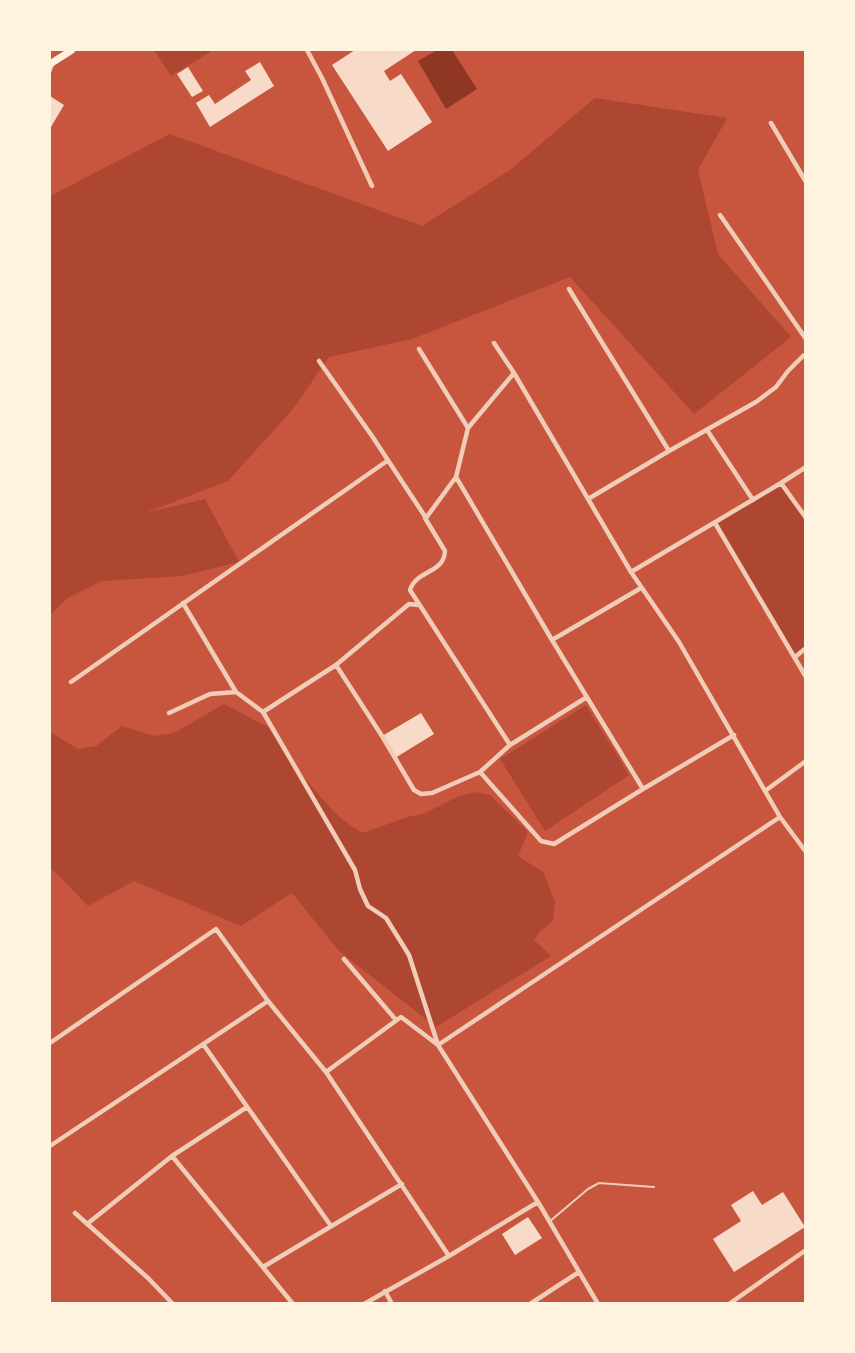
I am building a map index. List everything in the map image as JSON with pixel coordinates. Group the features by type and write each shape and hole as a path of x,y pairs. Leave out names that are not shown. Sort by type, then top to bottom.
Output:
{"main road":[{"path":"52,63 72,50"}],"street":[{"path":"307,50 372,186"},
{"path":"771,123 805,180"},
{"path":"720,215 806,339"},
{"path":"569,289 669,451"},
{"path":"494,342 631,572 679,642 780,817 805,848"},
{"path":"419,349 468,428"},
{"path":"588,499 756,402 776,387 788,371 803,356 806,356"},
{"path":"319,361 372,436 446,551 442,564 417,579 410,590 510,745"},
{"path":"423,515 426,518 456,477 468,428 514,373"},
{"path":"707,430 753,500"},
{"path":"71,682 387,460"},
{"path":"631,572 806,467"},
{"path":"456,477 643,789"},
{"path":"781,483 806,518"},
{"path":"715,523 806,677"},
{"path":"552,640 641,588"},
{"path":"183,603 236,692 263,712 355,870 368,906 386,918 409,955 438,1044 538,1202 598,1304"},
{"path":"263,712 336,665 409,604 418,605"},
{"path":"795,657 806,648"},
{"path":"336,665 414,790 421,794 432,793 480,772 510,745 587,697"},
{"path":"169,712 210,694 236,692"},
{"path":"480,772 541,841 554,844 734,735"},
{"path":"765,791 806,761"},
{"path":"438,1044 780,817"},
{"path":"50,1043 216,929 268,1001 326,1072 449,1256"},
{"path":"344,959 396,1020"},
{"path":"50,1146 268,1001"},
{"path":"326,1072 401,1017 438,1044"},
{"path":"203,1044 332,1226"},
{"path":"87,1224 172,1156 248,1107"},
{"path":"172,1156 293,1304"},
{"path":"263,1267 402,1184"},
{"path":"364,1304 538,1202"},
{"path":"75,1213 148,1278 173,1304"},
{"path":"729,1304 806,1250"},
{"path":"530,1304 579,1272"},
{"path":"385,1291 393,1304"}],"lane":[{"path":"50,73 52,63"},
{"path":"549,1222 599,1183 654,1187"}],"shaded area":[{"path":"154,50 208,50 210,52 171,76"},
{"path":"437,50 452,50 477,89 446,109 418,61"},
{"path":"595,98 727,118 698,170 718,254 791,337 694,414 570,277 412,339 329,357 293,409 228,481 145,513 205,499 239,562 182,576 102,581 69,597 50,615 50,196 170,134 422,226 510,170"},
{"path":"781,483 805,518 805,648 795,657 715,523"},
{"path":"224,704 268,727 293,764 330,808 362,833 423,814 459,796 474,792 490,795 528,832 518,856 543,872 555,902 553,921 540,931 534,940 551,956 436,1027 339,951 292,893 241,926 134,881 88,906 50,867 50,732 78,749 96,746 122,726 154,736 174,733"},
{"path":"586,705 629,775 545,831 500,759"}],"building":[{"path":"355,50 416,50 384,71 390,81 401,74 432,122 388,151 332,65"},
{"path":"260,62 274,86 210,127 196,103 209,95 215,104 251,80 245,71"},
{"path":"188,67 203,91 192,97 177,74"},
{"path":"50,96 64,105 51,127 50,126"},
{"path":"421,713 434,734 395,758 382,736"},
{"path":"753,1191 762,1205 783,1192 805,1227 734,1272 713,1239 741,1221 731,1205"},
{"path":"528,1217 542,1238 515,1255 502,1234"}]}
